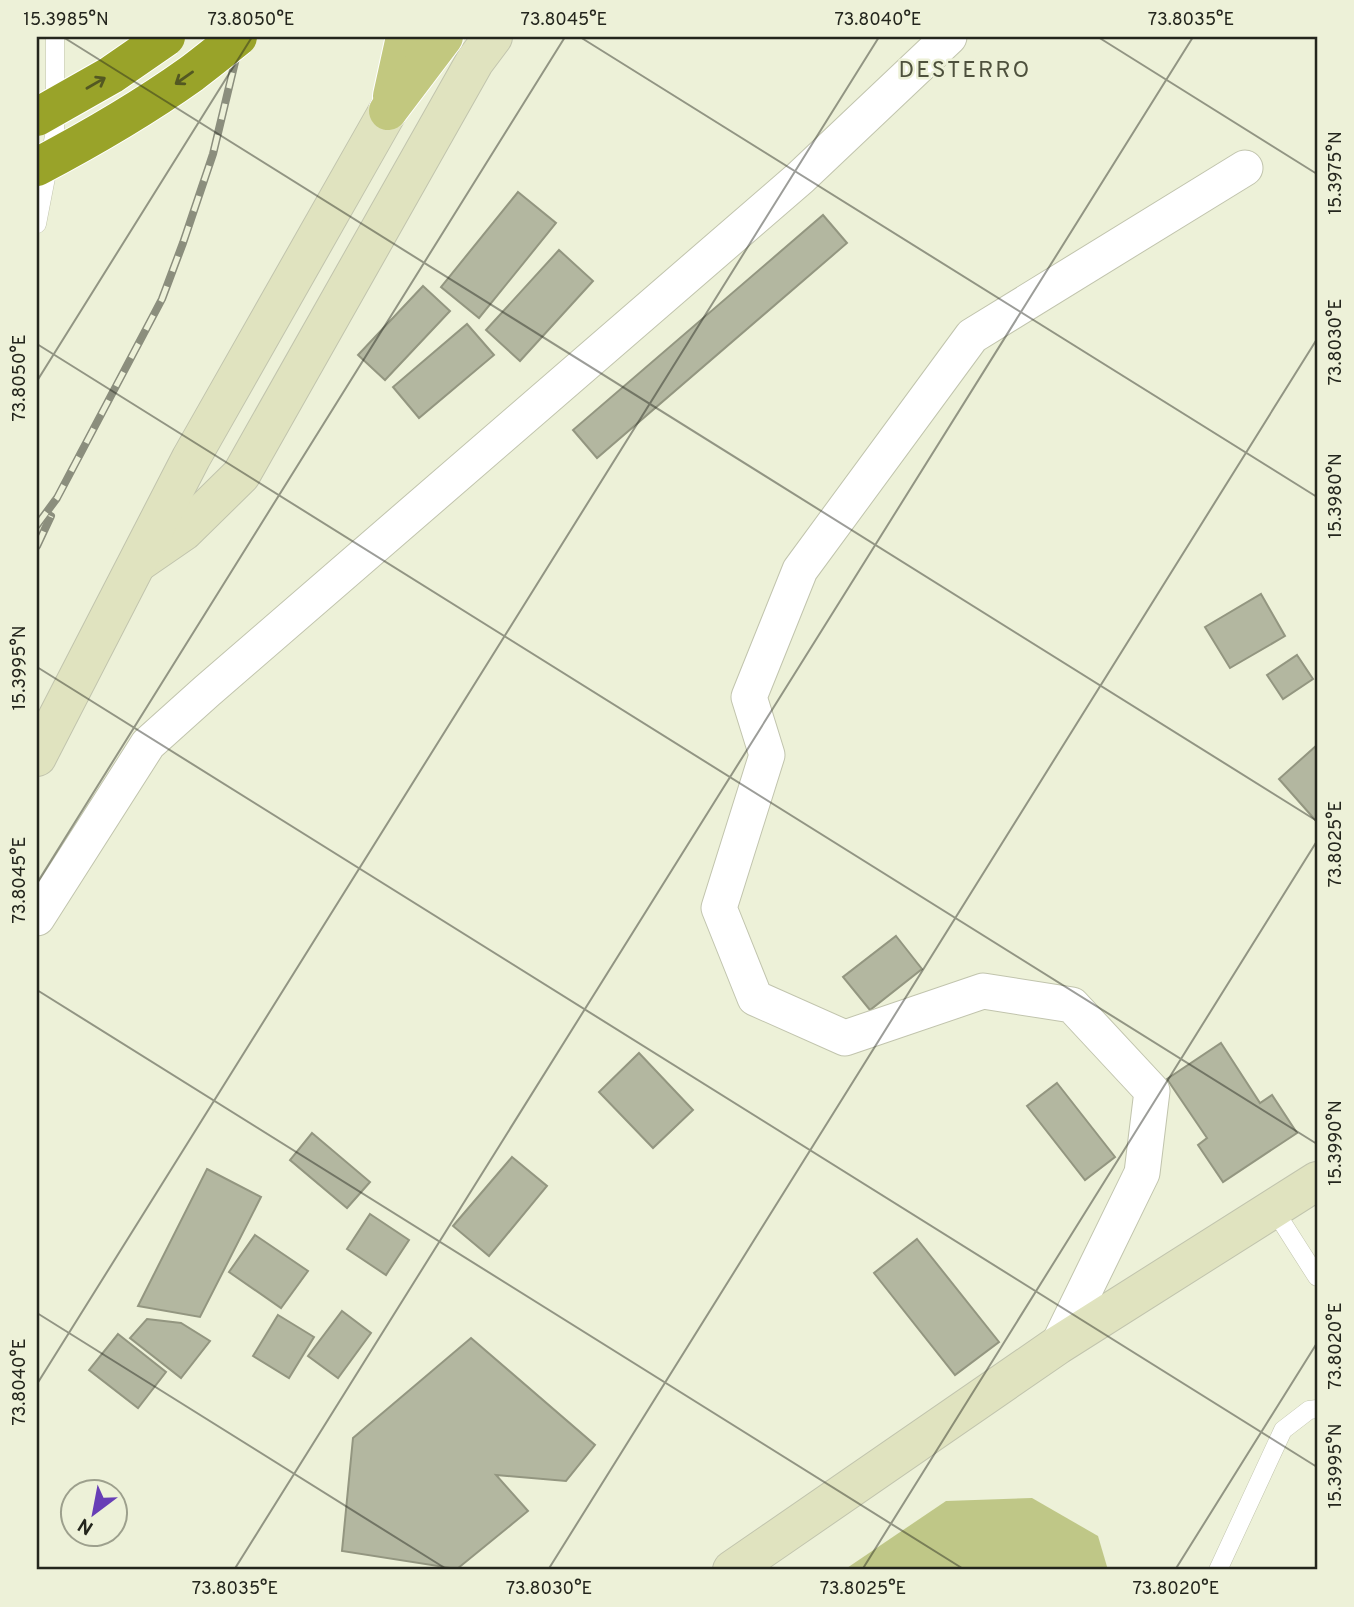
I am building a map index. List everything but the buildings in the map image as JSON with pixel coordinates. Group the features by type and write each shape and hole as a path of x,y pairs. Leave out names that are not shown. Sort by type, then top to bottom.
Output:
{"highway":[{"path":"37,117 111,75 166,37"},
{"path":"37,167 134,112 191,74 239,37"}],"main road":[{"path":"388,111 405,37"},
{"path":"388,111 444,37"}],"street":[{"path":"137,563 184,531 241,475 474,61 494,37"},
{"path":"37,918 148,744 800,177 949,37"},
{"path":"37,757 191,458 388,111"},
{"path":"1058,1345 1142,1173 1152,1091 1072,1006 983,991 845,1038 755,998 719,908 767,755 750,696 800,570 972,336 1245,168"},
{"path":"732,1570 1058,1345 1317,1181"}],"lane":[{"path":"37,224 55,131 55,37"},
{"path":"1273,1208 1317,1277"},
{"path":"1218,1570 1283,1430 1309,1410 1317,1409"}],"green space":[{"path":"1032,1498 1098,1536 1108,1570 844,1570 946,1501"}],"railway":[{"path":"37,525 57,498 162,299 213,154 241,37"},
{"path":"37,546 51,516"}],"district":[{"name":"DESTERRO","path":"965,71"}]}
